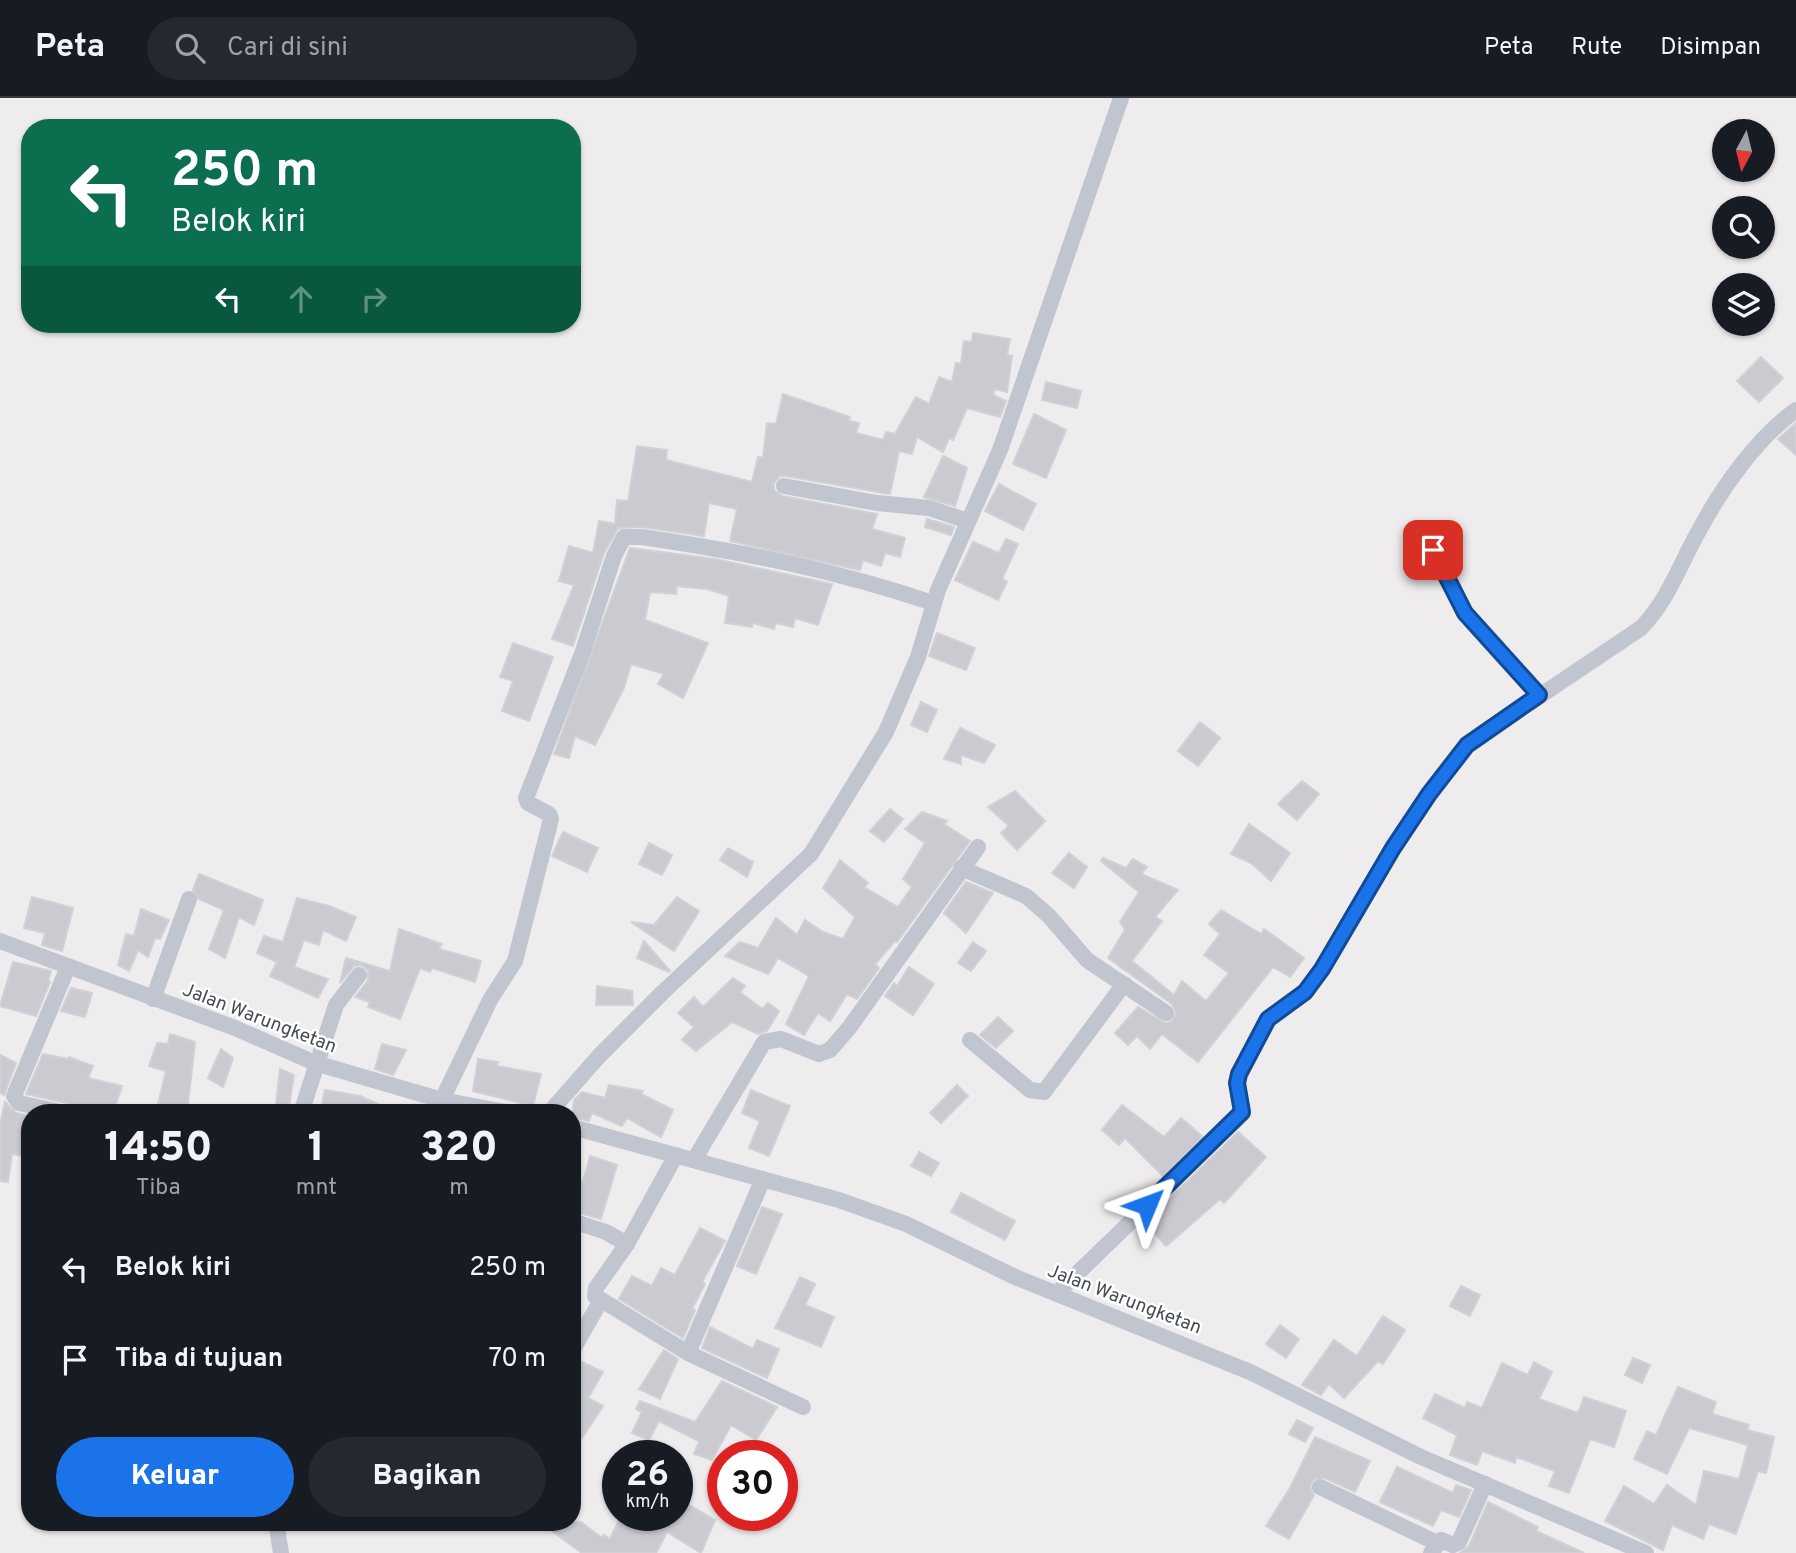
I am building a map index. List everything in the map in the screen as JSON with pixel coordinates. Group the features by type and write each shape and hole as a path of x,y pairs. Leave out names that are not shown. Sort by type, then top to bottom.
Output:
{"street":[{"path":"557,1104 598,1056 662,993 811,854 886,732 918,657 933,603 1000,450 1121,98"},
{"path":"1056,1294 1242,1112 1237,1083 1239,1074 1268,1019 1305,992 1322,969 1393,848 1429,794 1467,745 1640,628 1660,608 1701,526 1726,489 1757,449 1796,410"},
{"path":"784,486 877,503 929,508 968,521"},
{"path":"442,1100 490,1000 515,961 551,819 549,814 528,803 526,798 582,654 614,556 624,537 642,537 777,558 860,579 933,603"},
{"path":"694,1160 764,1042 781,1039 819,1054 830,1050 849,1028 978,847"},
{"path":"961,868 1026,896 1049,916 1087,960 1167,1013"},
{"path":"153,999 188,899"},
{"name":"Jalan Warungketan","path":"0,941 235,1028 315,1063 453,1104"},
{"path":"24,1104 19,1103 14,1096 68,967"},
{"path":"304,1104 336,1005 359,975"},
{"path":"970,1040 1030,1090 1044,1092 1124,984"},
{"name":"Jalan Warungketan","path":"581,1129 839,1200 906,1224 1056,1294 1250,1371 1421,1457 1636,1551"},
{"path":"676,1154 627,1244 596,1288 595,1296 600,1302 688,1353 803,1407"},
{"path":"688,1353 762,1179"},
{"path":"581,1224 606,1232 627,1244"},
{"path":"581,1335 600,1302"},
{"path":"1320,1487 1434,1548 1443,1541 1453,1545 1458,1542 1485,1484"},
{"path":"277,1531 281,1553"}],"lane":[{"path":"1433,550 1465,613 1539,695"}],"building":[{"path":"973,333 1010,339 1007,355 1012,356 1007,392 995,389 993,395 1006,401 1000,417 967,408 953,440 949,438 943,452 917,437 912,454 899,451 890,494 786,476 780,476 774,483 774,490 782,496 877,514 872,529 905,538 900,557 885,553 881,566 863,560 860,570 730,541 737,509 709,503 704,536 643,527 618,528 604,553 573,646 552,639 574,585 559,581 569,546 593,553 599,521 615,524 617,500 628,501 637,446 667,450 666,460 752,482 758,457 763,458 767,423 776,424 783,394 850,417 849,421 859,423 856,433 883,440 886,432 895,434 916,397 929,404 939,377 952,382 956,363 961,364 964,341 972,342"},
{"path":"1761,357 1783,378 1759,402 1737,381"},
{"path":"1046,382 1081,391 1077,408 1042,400"},
{"path":"1034,414 1066,430 1046,478 1013,464"},
{"path":"1796,423 1796,455 1778,439"},
{"path":"943,456 967,468 955,506 924,497"},
{"path":"999,484 1036,504 1023,530 985,511"},
{"path":"927,519 954,527 951,535 925,527"},
{"path":"1006,539 1018,544 1002,579 1007,582 998,600 955,580 973,542 999,553"},
{"path":"630,548 715,559 832,584 818,625 795,618 793,627 776,623 774,629 753,623 752,627 725,623 729,596 707,589 677,586 676,594 650,592 645,620 708,643 683,698 658,684 664,674 631,664 624,688 595,745 575,736 569,758 554,754"},
{"path":"937,633 975,648 966,670 929,656"},
{"path":"513,643 553,657 529,721 502,711 513,681 500,677"},
{"path":"921,702 937,710 927,732 911,725"},
{"path":"1200,722 1220,738 1198,766 1178,751"},
{"path":"960,728 995,745 984,763 961,755 961,764 944,759"},
{"path":"1302,781 1319,794 1297,820 1278,804"},
{"path":"1015,791 1045,821 1017,850 1001,833 1009,826 988,807"},
{"path":"890,809 903,819 884,842 870,831"},
{"path":"922,812 947,821 944,824 970,841 897,942 895,941 875,964 879,968 857,999 847,994 830,1021 818,1013 804,1035 786,1024 809,976 778,958 768,974 725,956 740,942 758,948 776,918 797,935 805,920 823,932 843,939 855,917 823,888 840,860 868,883 864,887 898,907 912,887 903,879 925,843 905,829"},
{"path":"1249,824 1290,853 1271,881 1251,863 1231,854"},
{"path":"563,832 598,848 587,872 552,856"},
{"path":"649,843 672,855 662,875 639,864"},
{"path":"728,848 753,862 747,877 720,860"},
{"path":"1069,853 1087,867 1074,888 1052,873"},
{"path":"1103,858 1126,868 1133,859 1147,867 1141,874 1178,890 1155,917 1162,921 1132,961 1174,995 1182,981 1206,1001 1229,973 1204,955 1220,934 1209,924 1221,910 1261,934 1264,929 1304,958 1290,977 1273,967 1198,1062 1162,1034 1150,1049 1137,1036 1128,1045 1115,1033 1138,1007 1165,1023 1171,1022 1176,1013 1172,1004 1108,958 1125,930 1120,922 1139,892 1101,861"},
{"path":"199,874 263,900 254,925 239,917 225,958 209,949 224,910 199,899 193,890"},
{"path":"966,882 993,893 966,933 944,913"},
{"path":"32,897 73,908 62,951 42,945 45,933 24,928"},
{"path":"677,897 699,911 674,951 631,922 654,925"},
{"path":"297,898 329,906 356,917 346,941 323,930 319,945 304,940 294,967 328,979 318,998 270,976 277,962 257,953 264,936 283,942"},
{"path":"141,909 169,920 160,939 155,938 148,957 138,950 129,971 118,965 126,934 134,936"},
{"path":"399,929 442,944 439,949 481,961 475,982 432,968 430,972 420,968 400,1019 368,1007 370,1002 355,997 368,981 368,970 361,965 354,966 340,983 346,958 390,971"},
{"path":"644,941 670,971 669,972 637,958"},
{"path":"973,942 986,951 971,971 958,963"},
{"path":"13,962 51,971 50,982 36,1016 0,1006"},
{"path":"909,967 934,984 913,1015 885,996 894,983 897,986"},
{"path":"733,978 745,986 740,992 762,1009 768,1003 779,1011 767,1031 758,1034 732,1022 696,1051 682,1040 694,1027 678,1013 694,997 703,1007"},
{"path":"597,986 632,991 633,1005 596,1005"},
{"path":"71,988 92,993 85,1017 61,1011"},
{"path":"998,1017 1013,1031 996,1048 980,1035"},
{"path":"170,1034 195,1042 188,1104 158,1104 166,1071 149,1066 157,1043 168,1044"},
{"path":"382,1044 406,1050 393,1075 375,1069"},
{"path":"221,1049 233,1058 223,1087 208,1078"},
{"path":"43,1054 68,1059 69,1057 93,1066 88,1078 122,1086 116,1104 69,1104 26,1094"},
{"path":"0,1055 16,1063 4,1095 0,1093"},
{"path":"478,1059 498,1062 497,1066 541,1074 534,1104 473,1091"},
{"path":"280,1069 294,1075 289,1104 276,1104"},
{"path":"609,1085 643,1091 641,1094 673,1110 661,1137 627,1118 622,1126 592,1113 589,1121 581,1119 581,1104 574,1104 582,1092 605,1098"},
{"path":"957,1085 968,1096 941,1123 930,1113"},
{"path":"325,1090 360,1096 378,1104 322,1104"},
{"path":"751,1090 790,1106 769,1156 749,1148 760,1121 742,1113"},
{"path":"5,1102 16,1113 21,1114 21,1156 12,1154 8,1182 0,1181 0,1126"},
{"path":"1122,1105 1164,1137 1181,1118 1203,1137 1163,1176 1125,1138 1119,1145 1102,1130"},
{"path":"1238,1132 1266,1157 1224,1203 1220,1199 1166,1246 1145,1222"},
{"path":"919,1152 939,1163 931,1176 911,1166"},
{"path":"590,1156 617,1165 601,1219 581,1213 583,1182"},
{"path":"961,1193 1015,1221 1005,1240 951,1212"},
{"path":"762,1207 782,1214 756,1274 737,1266"},
{"path":"700,1228 725,1241 702,1282 705,1284 692,1309 695,1310 683,1338 619,1299 632,1276 652,1286 661,1268 675,1275"},
{"path":"800,1277 815,1284 805,1305 834,1317 821,1347 775,1328"},
{"path":"1461,1286 1480,1295 1470,1316 1450,1306"},
{"path":"1383,1316 1405,1330 1383,1364 1378,1361 1344,1398 1329,1384 1321,1395 1302,1385 1334,1340 1357,1356"},
{"path":"1280,1325 1299,1339 1286,1358 1266,1344"},
{"path":"710,1327 753,1349 757,1340 779,1349 767,1378 702,1348"},
{"path":"664,1350 678,1359 660,1399 639,1389"},
{"path":"1633,1358 1650,1365 1642,1383 1625,1375"},
{"path":"581,1361 603,1372 588,1398 603,1406 581,1439"},
{"path":"1534,1362 1552,1372 1539,1399 1578,1413 1584,1397 1626,1411 1614,1447 1590,1439 1569,1493 1549,1486 1555,1471 1516,1457 1515,1463 1482,1451 1477,1465 1450,1455 1457,1435 1423,1418 1435,1394 1465,1408 1467,1402 1482,1408 1502,1363 1528,1375"},
{"path":"722,1381 777,1407 756,1440 731,1425 723,1440 707,1440 707,1458 694,1454 699,1441 659,1421 649,1440 632,1433 642,1412 636,1409 640,1401 695,1422"},
{"path":"1678,1387 1716,1402 1712,1414 1749,1425 1747,1430 1774,1437 1766,1473 1758,1471 1736,1534 1709,1524 1703,1539 1672,1525 1663,1550 1605,1521 1624,1486 1654,1504 1667,1485 1696,1505 1704,1471 1739,1479 1748,1445 1689,1428 1667,1474 1634,1459 1647,1431 1656,1435"},
{"path":"1297,1420 1313,1428 1305,1442 1289,1434"},
{"path":"1315,1437 1370,1461 1355,1492 1325,1478 1314,1479 1310,1487 1314,1495 1289,1539 1266,1526 1290,1488"},
{"path":"1397,1467 1453,1493 1456,1485 1471,1490 1459,1517 1441,1510 1433,1526 1380,1502"},
{"path":"1488,1502 1538,1527 1536,1531 1584,1553 1460,1553 1469,1546"},
{"path":"693,1507 707,1515 707,1531 710,1531 701,1553 667,1532 656,1553 582,1553 552,1531 581,1531 581,1522 602,1538 604,1535 610,1539 614,1531 693,1531"}],"route":[{"path":"1147,1205 1242,1112 1237,1083 1239,1074 1268,1019 1305,992 1322,969 1393,848 1429,794 1467,745 1539,695 1465,613 1446,581 1433,550"}]}
